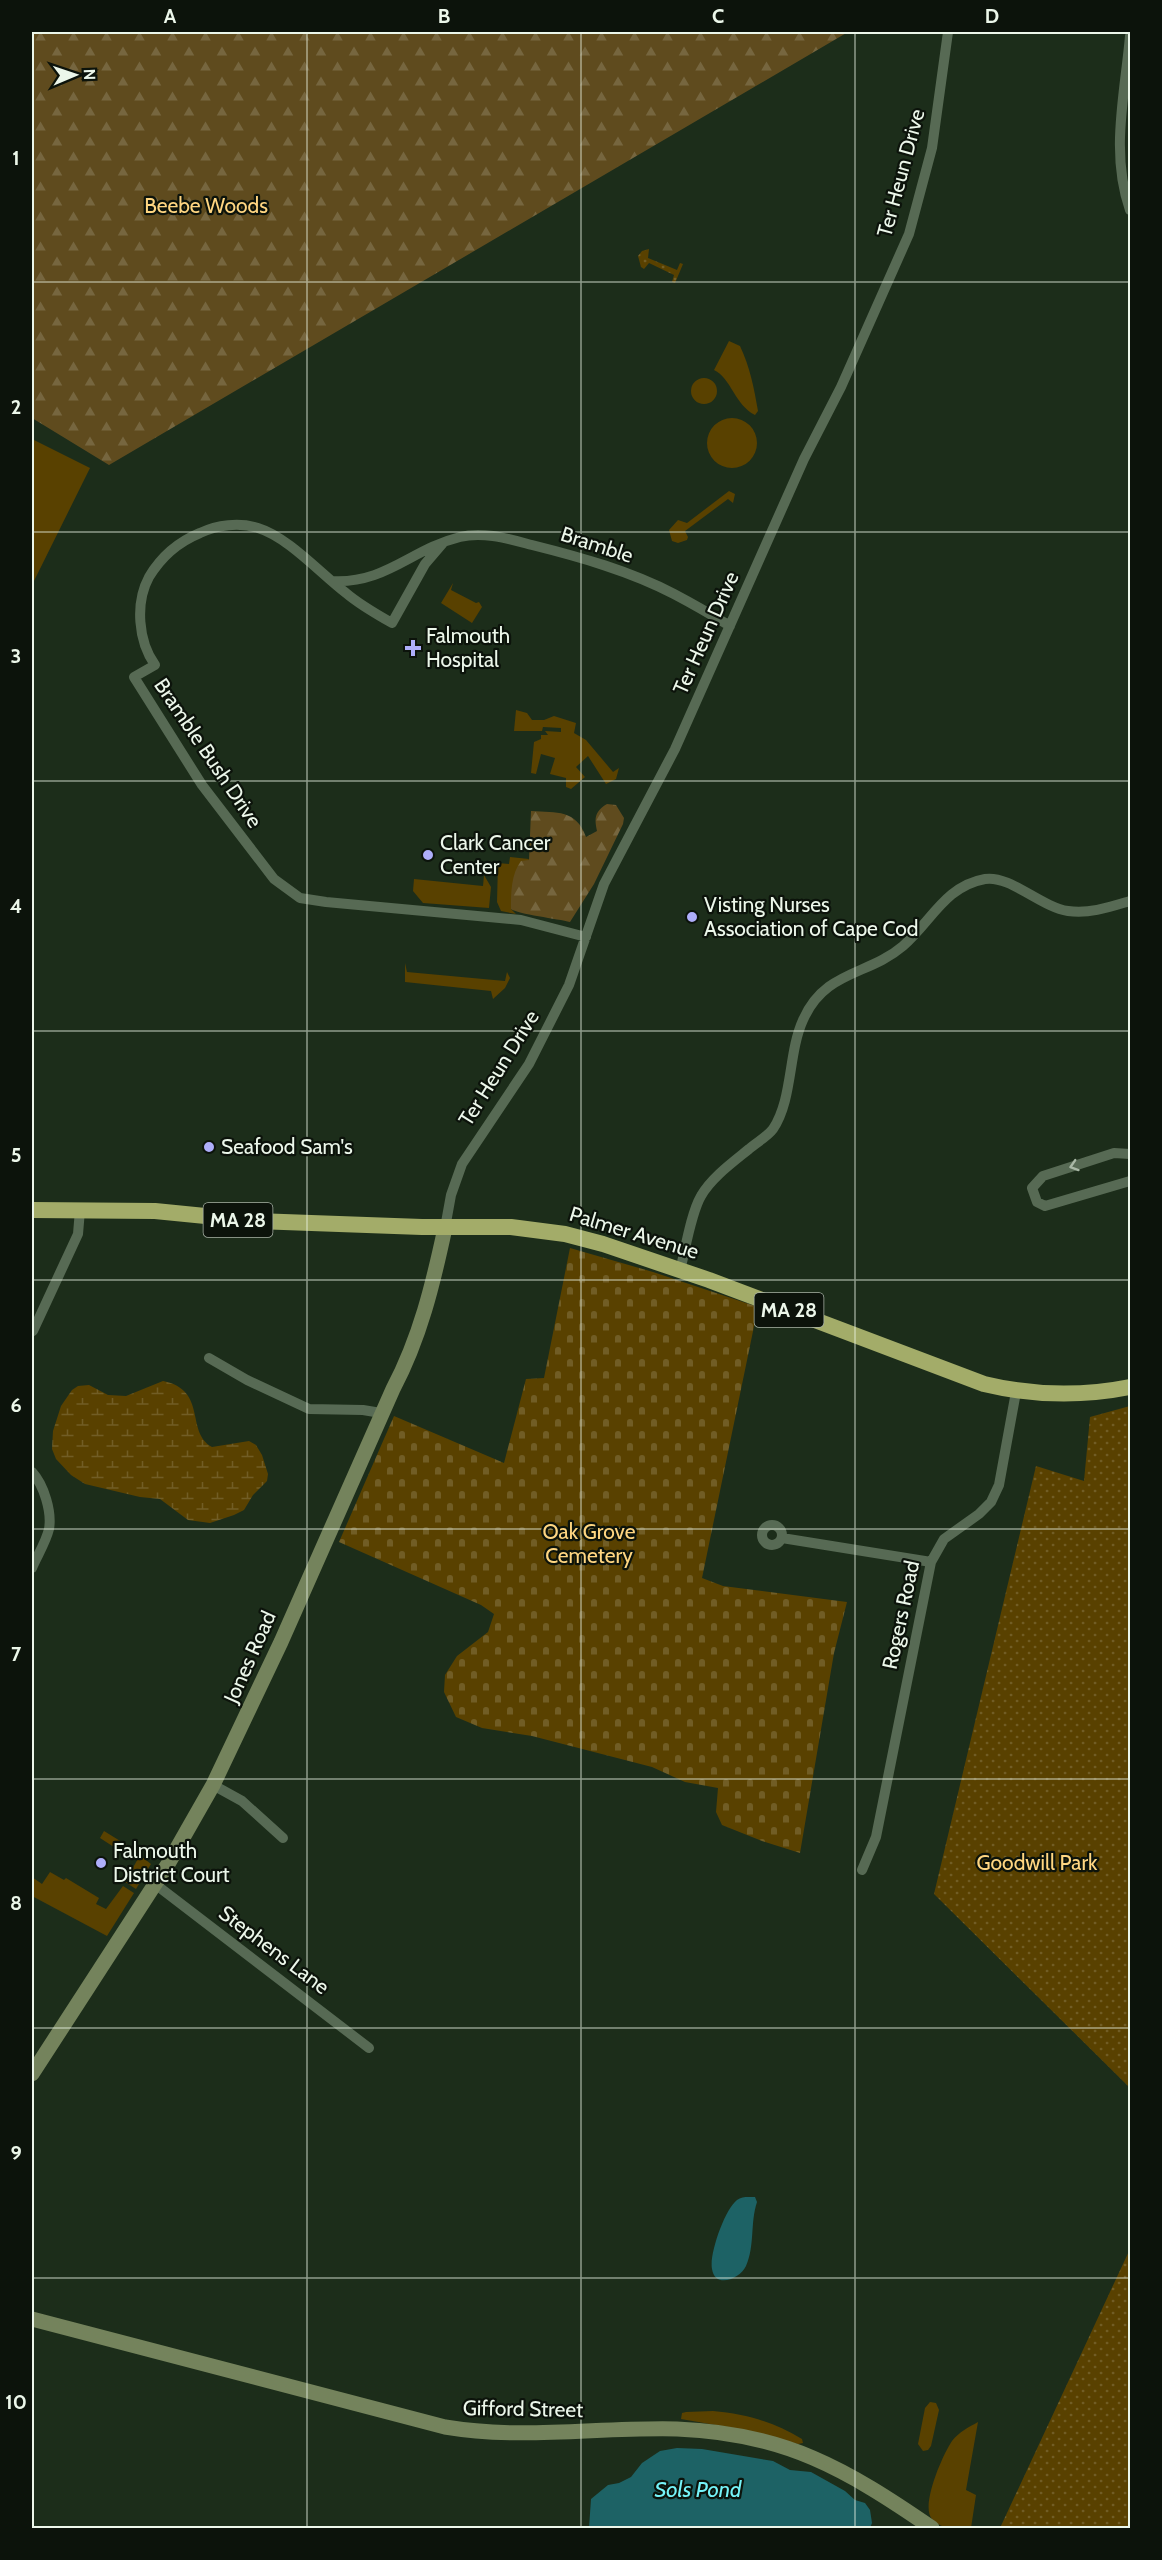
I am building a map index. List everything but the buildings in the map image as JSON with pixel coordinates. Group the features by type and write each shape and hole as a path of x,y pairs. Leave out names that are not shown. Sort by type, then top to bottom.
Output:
{"highway":[{"name":"Palmer Avenue","path":"32,1210 155,1211 326,1225 511,1227 565,1234 603,1244 850,1332 939,1369 1016,1392 1069,1395 1131,1387"}],"main road":[{"name":"Jones Road","path":"32,2074 155,1884 213,1785 280,1642 418,1334 445,1228"},
{"name":"Gifford Street","path":"32,2319 455,2429 535,2434 678,2429 721,2433 759,2440 813,2456 838,2468 932,2529"}],"street":[{"name":"Ter Heun Drive","path":"445,1228 451,1195 462,1164 542,1040 569,985 604,884 665,768 804,459 841,387 909,234 932,148 948,32"},
{"path":"1131,36 1119,159 1124,190 1131,210"},
{"name":"Bramble Bush Drive","path":"443,543 426,564 392,622 346,594 284,543 259,528 231,525 210,528 196,534 168,553 156,565 147,582 142,598 141,625 144,645 155,665 134,677 202,785 274,879 285,890 300,898 521,920 586,937"},
{"name":"Bramble","path":"332,581 381,574 443,543 463,536 487,535 573,555 661,588 730,626"},
{"path":"680,1271 700,1197 715,1180 773,1129 784,1102 792,1054 803,1019 827,986 902,947 930,914 955,890 968,884 987,879 1002,880 1047,905 1067,911 1097,910 1131,901"},
{"path":"1131,1154 1114,1153 1043,1176 1034,1184 1033,1194 1037,1202 1050,1206 1131,1181"},
{"path":"33,1331 78,1234 80,1210"},
{"path":"209,1358 247,1380 309,1409 363,1410 381,1413"},
{"name":"Rogers Road","path":"862,1870 876,1837 931,1562 944,1539 979,1514 991,1502 999,1485 1016,1392"},
{"path":"32,1472 41,1486 49,1523 48,1532 32,1568"},
{"path":"782,1538 931,1562"},
{"path":"213,1785 242,1801 283,1838"},
{"name":"Stephens Lane","path":"155,1884 369,2048"}],"green space":[{"name":"Beebe Woods","path":"32,32 848,32 109,465 32,418"},
{"path":"649,249 648,258 677,270 680,263 683,264 675,283 672,282 674,275 649,263 644,269 641,267 638,256 642,251"},
{"path":"729,341 740,346 746,362 758,411 755,415 748,411 725,379 714,370"},
{"path":"704,378 713,382 717,391 713,400 704,404 695,400 691,391 695,382"},
{"path":"732,418 746,422 753,429 757,443 753,457 746,464 732,468 718,464 711,457 707,443 711,429 718,422"},
{"path":"32,439 90,468 32,585"},
{"path":"729,491 735,494 733,503 728,499 685,531 687,540 678,543 672,541 669,530 678,520 687,523"},
{"path":"453,583 451,590 476,603 479,602 482,607 472,623 441,603"},
{"path":"516,710 527,713 532,720 544,720 554,716 576,723 574,733 586,740 613,772 619,768 616,779 606,784 588,756 576,767 585,777 571,789 566,787 566,778 550,774 555,758 541,754 536,774 531,773 534,742 541,739 541,735 548,735 545,731 561,732 561,728 543,727 542,731 514,731"},
{"path":"607,804 616,805 624,818 623,824 594,884 570,922 511,909 515,872 521,861 529,860 531,811 564,814 571,817 577,821 586,837 597,831 596,815"},
{"path":"510,857 529,859 511,909 516,914 501,911 497,902 498,863 509,864"},
{"path":"484,875 491,887 489,908 423,903 413,891 414,879 483,886"},
{"path":"405,963 407,972 505,981 507,972 510,978 505,988 493,999 491,991 405,982"},
{"name":"Oak Grove Cemetery","path":"570,1248 653,1272 758,1307 702,1578 723,1586 847,1602 834,1653 800,1853 722,1825 716,1812 718,1788 685,1782 652,1767 532,1736 482,1728 456,1717 444,1692 445,1675 457,1656 488,1632 494,1614 481,1605 339,1542 394,1416 504,1463 526,1379 544,1378"},
{"path":"163,1381 177,1386 186,1393 191,1402 199,1432 212,1447 249,1441 256,1445 268,1474 267,1481 253,1495 244,1510 210,1523 188,1520 160,1499 140,1497 85,1484 71,1475 56,1459 52,1449 53,1431 61,1406 72,1390 78,1386 89,1385 108,1395 126,1396"},
{"name":"Goodwill Park","path":"1130,1406 1130,2088 934,1894 1036,1466 1084,1481 1090,1417"},
{"path":"104,1831 143,1855 142,1857 151,1864 136,1889 125,1882 140,1855 124,1845 120,1851 100,1838"},
{"path":"50,1872 64,1880 66,1878 99,1898 96,1904 106,1909 123,1886 134,1893 107,1936 32,1896 32,1877 42,1884"},
{"path":"1130,2249 1130,2528 1000,2528"},
{"path":"930,2402 936,2403 939,2410 931,2446 928,2450 923,2451 918,2444 925,2408"},
{"path":"713,2411 737,2414 770,2423 802,2439 803,2443 798,2444 750,2431 681,2419 682,2413 686,2412"},
{"path":"978,2422 966,2490 976,2495 971,2528 945,2527 936,2523 929,2512 934,2480 952,2441 961,2432"}],"water":[{"path":"743,2197 755,2197 757,2202 751,2251 746,2266 739,2275 733,2278 718,2279 714,2275 712,2262 715,2243 723,2222 737,2200"},
{"name":"Sols Pond","path":"677,2448 702,2449 773,2461 790,2470 811,2472 845,2491 855,2500 865,2503 870,2510 872,2523 870,2528 589,2528 591,2499 608,2485 631,2477 642,2463 660,2451"}],"place":[{"name":"Falmouth Hospital","path":"413,648"},
{"name":"Clark Cancer Center","path":"428,855"},
{"name":"Visting Nurses Association of Cape Cod","path":"692,917"},
{"name":"Seafood Sam's","path":"209,1147"},
{"name":"Falmouth District Court","path":"101,1863"}]}
